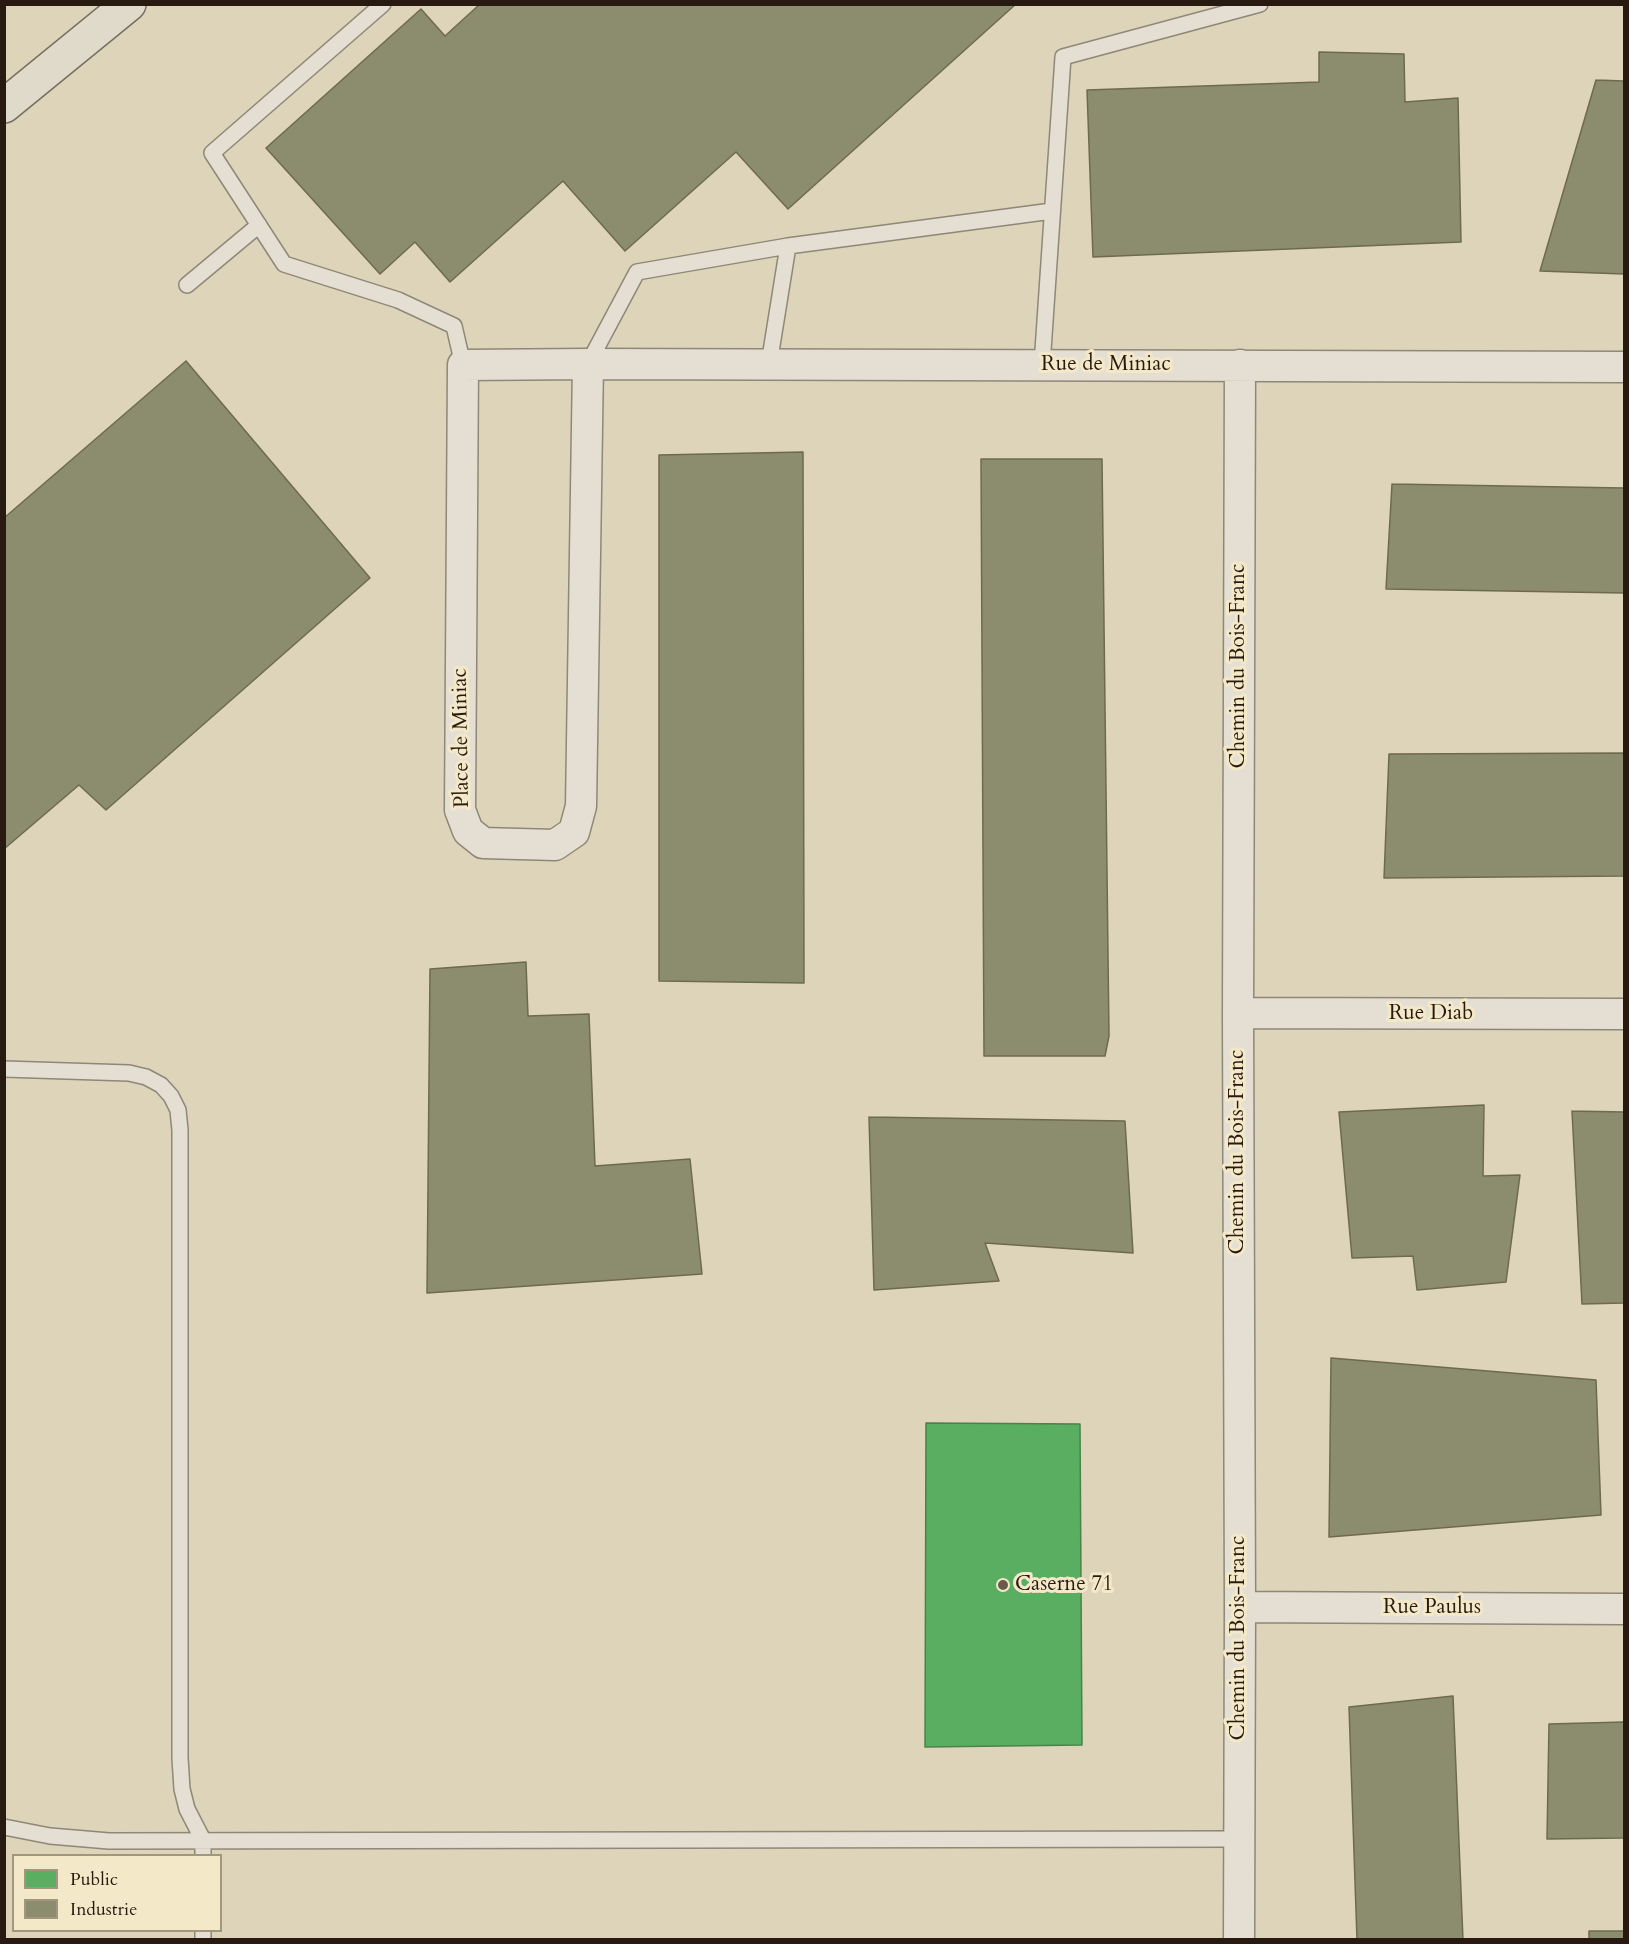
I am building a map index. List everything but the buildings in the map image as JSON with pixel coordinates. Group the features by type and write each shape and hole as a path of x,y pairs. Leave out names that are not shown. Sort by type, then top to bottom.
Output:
{"main road":[{"path":"4,106 129,4"}],"street":[{"name":"Rue de Miniac","path":"588,364 1624,367"},
{"path":"463,365 588,364"},
{"name":"Place de Miniac","path":"463,365 460,810 468,831 483,843 555,845 574,832 581,806 588,364"},
{"name":"Chemin du Bois-Franc","path":"1239,1940 1240,366"},
{"name":"Rue Diab","path":"1238,1013 1624,1014"},
{"name":"Rue Paulus","path":"1240,1607 1624,1609"}],"lane":[{"path":"383,4 213,153 284,264 398,300 453,326 463,365"},
{"path":"1042,365 1063,57 1260,4"},
{"path":"588,364 637,272 788,246 1053,211"},
{"path":"187,285 259,225"},
{"path":"769,364 788,246"},
{"path":"4,1070 129,1073 146,1077 161,1085 171,1096 178,1110 180,1130 180,1758 182,1789 187,1809 203,1848"},
{"path":"4,1827 50,1836 203,1848 1239,1839"}],"place":[{"name":"Caserne 71","path":"1003,1585"}]}
